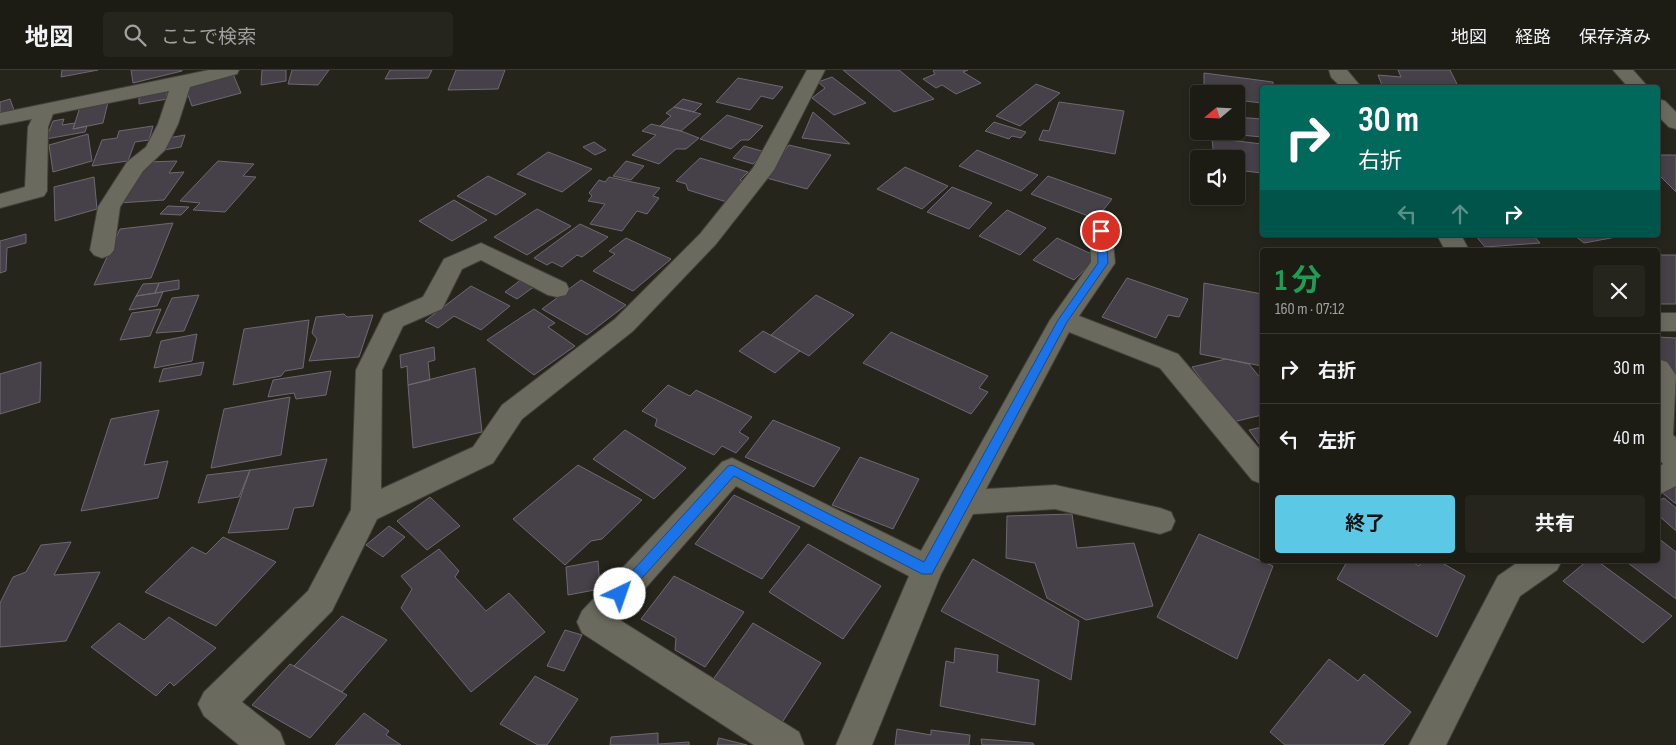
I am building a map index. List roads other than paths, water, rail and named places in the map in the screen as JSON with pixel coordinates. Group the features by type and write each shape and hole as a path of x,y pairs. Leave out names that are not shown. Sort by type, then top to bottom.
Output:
{"street":[{"path":"0,119 182,83 230,70"},
{"path":"366,510 483,455 512,412 624,325 708,239 763,170 816,70"},
{"path":"1338,70 1338,73 1350,85"},
{"path":"1622,70 1637,85"},
{"path":"102,250 109,207 135,167 155,150 168,124 182,83"},
{"path":"1660,107 1676,123"},
{"path":"0,202 36,191 38,127 45,111"},
{"path":"854,745 927,570 1063,320 1103,263 1101,231"},
{"path":"1449,237 1456,248"},
{"path":"267,745 216,704 320,601 366,510 369,370 394,320 433,303 452,264 481,251 557,289"},
{"path":"1063,320 1169,361 1260,470"},
{"path":"1660,322 1676,322"},
{"path":"1660,371 1663,376 1669,402 1660,434"},
{"path":"1660,438 1676,460"},
{"path":"786,745 594,622 732,470 927,570"},
{"path":"1660,482 1676,470"},
{"path":"965,502 1055,497 1160,521"},
{"path":"1427,745 1508,586 1542,563"}]}
